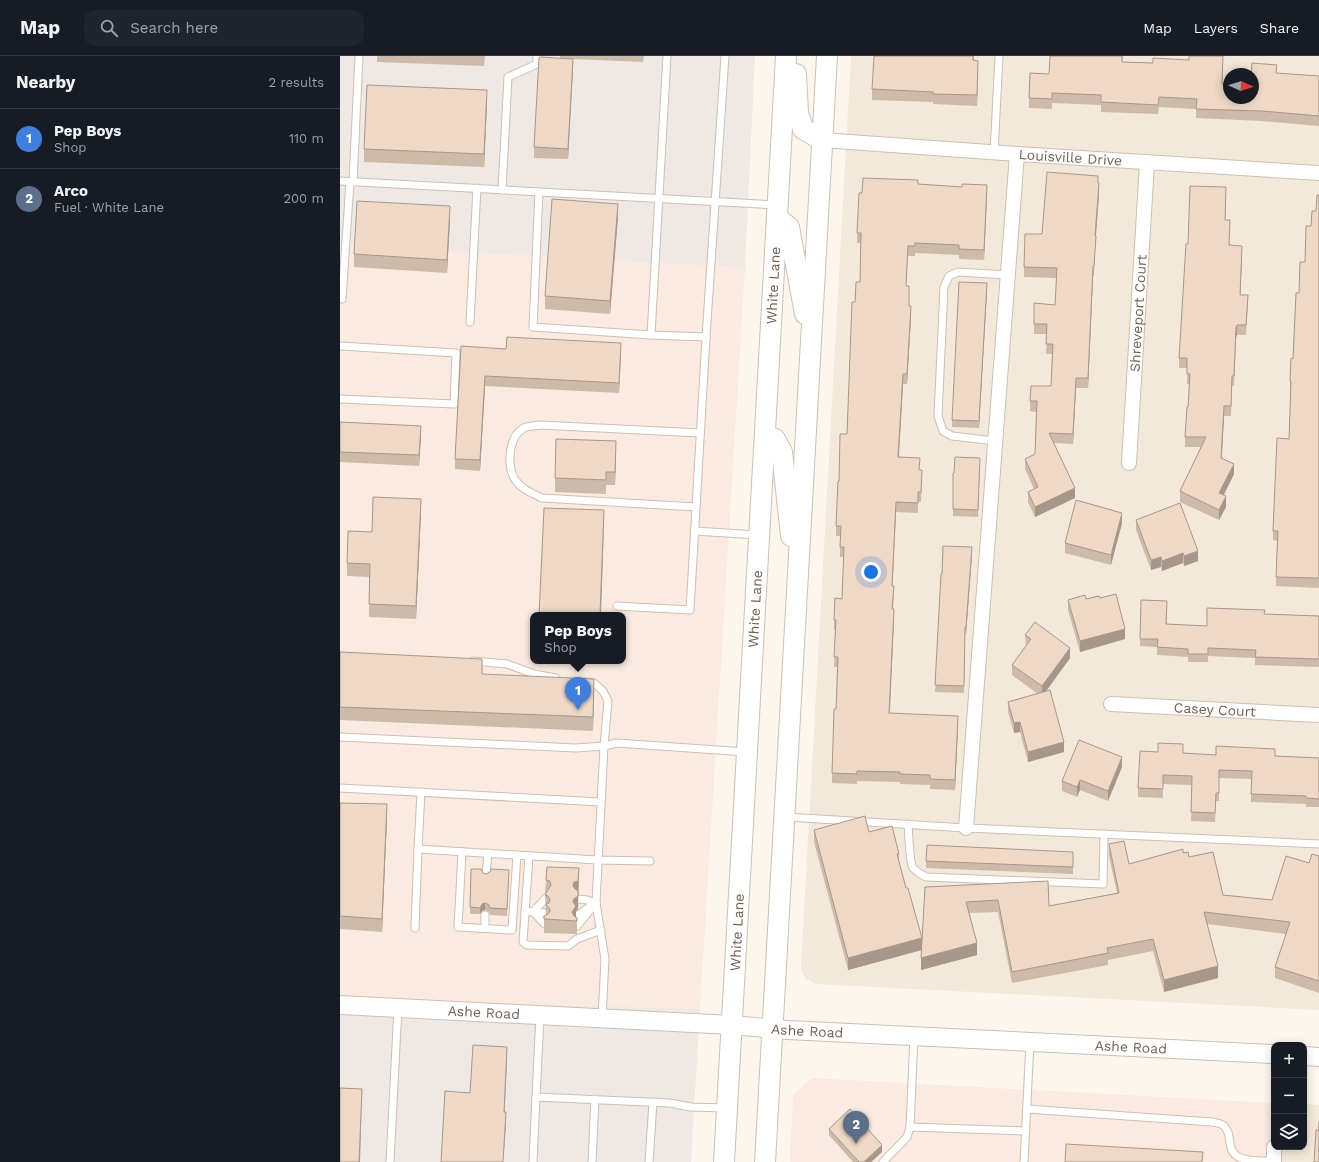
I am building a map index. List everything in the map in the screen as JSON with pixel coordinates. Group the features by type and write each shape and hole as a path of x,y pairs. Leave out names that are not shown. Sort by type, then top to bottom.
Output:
{"main road":[{"name":"White Lane","path":"724,1162 786,56"},
{"path":"795,56 798,113 803,129 822,140"},
{"path":"765,1162 827,56"},
{"path":"778,211 789,227 811,348"},
{"path":"765,435 775,439 782,452 797,598"}],"street":[{"name":"Louisville Drive","path":"822,140 994,153 1319,174"},
{"path":"966,828 1017,154"},
{"name":"Shreveport Court","path":"1129,463 1147,163"},
{"name":"Casey Court","path":"1111,704 1319,715"},
{"name":"Ashe Road","path":"340,1005 732,1025 773,1029 1271,1054"},
{"path":"1307,1056 1319,1056"},
{"path":"1274,1150 1274,1162"}],"lane":[{"path":"340,299 342,299 359,56"},
{"path":"502,190 508,77 537,64 537,56"},
{"path":"651,335 667,56"},
{"path":"617,606 690,610 724,56"},
{"path":"994,153 999,56"},
{"path":"340,181 715,201 778,211"},
{"path":"470,322 477,188"},
{"path":"539,192 533,328 706,337"},
{"path":"995,441 952,436 944,431 938,416 944,287 949,276 958,272 1008,275"},
{"path":"340,346 456,353 454,404 340,399"},
{"path":"696,507 542,498 523,490 514,480 510,453 512,442 524,428 540,425 700,433"},
{"path":"694,532 760,535"},
{"path":"462,661 507,664 534,674 562,679"},
{"path":"575,681 594,683 603,691 608,701 597,860 596,903 605,959 602,1019"},
{"path":"340,737 576,748 604,746 617,743 748,752"},
{"path":"340,788 601,802"},
{"path":"415,928 421,792"},
{"path":"784,817 966,828 1319,844"},
{"path":"908,824 912,867 926,877 1103,884 1104,834"},
{"path":"418,849 597,860 650,861"},
{"path":"462,852 458,927 512,930 517,855"},
{"path":"486,876 488,853"},
{"path":"528,856 523,942 527,945 568,946 577,939 601,930"},
{"path":"533,912 546,898"},
{"path":"578,899 596,903"},
{"path":"578,915 596,903"},
{"path":"577,926 596,903"},
{"path":"525,911 545,913"},
{"path":"533,912 545,924"},
{"path":"484,928 485,915"},
{"path":"390,1162 398,1008"},
{"path":"533,1162 540,1016"},
{"path":"883,1162 907,1138 910,1126 914,1036"},
{"path":"1024,1162 1030,1042"},
{"path":"536,1097 653,1102 690,1107 728,1108"},
{"path":"592,1162 595,1100"},
{"path":"649,1162 653,1102"},
{"path":"1027,1109 1212,1122 1223,1125 1228,1131 1230,1150 1237,1157 1274,1162"},
{"path":"910,1126 1026,1131"}],"shaded area":[{"path":"340,56 755,56 745,268 340,245"},
{"path":"851,56 1319,56 1319,1010 816,984 806,979 802,973 801,966"},
{"path":"340,245 745,268 700,1009 340,999"},
{"path":"340,999 700,1009 691,1162 340,1162"},
{"path":"812,1078 1271,1103 1267,1162 790,1162 793,1095"},
{"path":"1307,1104 1319,1105 1319,1162 1267,1162 1271,1115 1271,1150 1307,1150"}],"building":[{"path":"874,56 973,56 973,60 978,61 977,95 933,94 933,92 872,89"},
{"path":"1050,56 1122,56 1122,62 1153,63 1153,58 1189,60 1189,56 1223,56 1223,104 1259,104 1259,68 1252,68 1252,63 1277,65 1276,73 1319,76 1319,116 1262,111 1196,109 1197,99 1159,97 1158,105 1101,102 1101,95 1052,93 1052,99 1029,98 1030,73 1049,74"},
{"path":"540,57 573,59 568,149 534,147"},
{"path":"367,85 487,90 484,154 364,149"},
{"path":"1047,172 1098,176 1099,183 1093,266 1088,378 1076,378 1073,434 1049,433 1075,488 1035,507 1028,492 1038,487 1025,459 1035,454 1037,401 1030,401 1031,386 1051,386 1053,344 1046,344 1047,324 1034,324 1034,303 1055,305 1057,268 1024,267 1025,234 1042,234"},
{"path":"863,178 918,180 918,184 962,187 962,184 987,185 984,250 959,249 959,245 915,243 915,246 908,246 906,286 909,286 909,306 911,306 907,374 903,374 898,457 920,458 919,470 922,470 921,492 918,492 918,503 896,502 892,586 894,586 892,609 894,609 889,713 958,716 955,780 930,779 930,775 900,774 900,772 857,771 857,774 832,773 834,709 836,709 838,657 834,657 836,620 834,620 835,598 842,599 844,547 840,547 841,526 836,526 840,434 847,434 852,302 855,302 856,282 860,282 861,233 857,233 859,193 862,193"},
{"path":"1190,186 1226,187 1225,220 1230,220 1229,245 1242,246 1240,295 1248,295 1246,325 1237,325 1236,328 1231,406 1224,406 1221,458 1234,464 1219,493 1226,496 1219,510 1180,491 1206,437 1185,437 1190,374 1187,374 1187,358 1179,358 1186,244 1188,244"},
{"path":"1317,195 1319,195 1319,578 1276,577 1278,531 1273,531 1277,438 1289,439 1291,358 1293,359 1296,293 1299,293 1300,262 1305,262 1306,226 1311,226 1312,211 1316,211"},
{"path":"552,199 618,204 610,301 545,296"},
{"path":"357,201 450,206 447,260 354,254"},
{"path":"959,282 987,283 979,421 952,420"},
{"path":"507,337 621,343 619,383 485,376 480,460 455,459 461,346 506,349"},
{"path":"340,422 421,426 419,455 340,452"},
{"path":"556,439 616,441 615,472 606,472 606,480 555,478"},
{"path":"955,457 980,458 978,510 953,509 953,473"},
{"path":"373,497 421,499 416,606 369,604 370,564 347,563 348,531 372,532"},
{"path":"1076,500 1122,513 1111,555 1065,543"},
{"path":"1180,503 1198,551 1184,556 1183,553 1162,561 1161,557 1151,560 1136,520"},
{"path":"544,508 604,510 600,612 539,612"},
{"path":"943,546 972,547 965,627 964,686 935,685"},
{"path":"1116,594 1125,629 1080,641 1068,600 1085,595 1086,599 1099,596 1100,598"},
{"path":"1141,600 1167,601 1166,624 1207,626 1207,608 1265,610 1264,614 1319,616 1319,659 1255,657 1256,650 1208,648 1208,654 1188,654 1188,649 1157,647 1158,639 1140,639"},
{"path":"1035,622 1070,648 1042,686 1012,665 1031,639 1025,635"},
{"path":"340,652 482,659 482,674 594,679 593,717 340,707"},
{"path":"1050,690 1064,742 1028,752 1020,722 1014,723 1008,702"},
{"path":"1079,740 1122,757 1108,791 1080,780 1077,787 1062,781"},
{"path":"1158,743 1183,744 1183,753 1216,755 1216,746 1275,749 1275,756 1319,758 1319,799 1306,798 1306,796 1251,794 1252,771 1219,770 1219,793 1216,793 1215,813 1191,812 1192,776 1163,775 1163,789 1138,788 1140,751 1158,752"},
{"path":"340,803 387,804 382,919 340,916"},
{"path":"865,816 869,832 892,826 899,854 897,854 906,888 908,888 922,938 848,958 814,830"},
{"path":"1124,841 1129,864 1183,849 1183,853 1188,852 1189,857 1213,852 1223,895 1272,900 1286,856 1309,863 1312,854 1319,856 1319,981 1275,967 1290,922 1204,912 1218,966 1164,980 1153,939 1107,948 1108,953 1012,972 998,900 966,902 977,943 921,958 925,887 1048,881 1049,906 1119,893 1109,844"},
{"path":"927,845 1073,852 1073,867 926,861"},
{"path":"547,867 579,868 578,881 574,882 573,886 578,891 578,896 574,899 573,902 576,906 572,912 577,918 577,921 544,919 544,916 550,912 550,909 546,904 549,903 550,900 548,896 545,895 551,885 550,881 546,880"},
{"path":"471,869 481,869 483,873 486,874 490,872 491,869 509,870 507,909 490,908 489,905 485,903 482,904 480,908 470,907"},
{"path":"473,1045 507,1047 504,1112 506,1112 503,1162 441,1162 445,1091 470,1093"},
{"path":"340,1088 362,1089 359,1162 340,1162"},
{"path":"850,1109 882,1145 864,1162 859,1162 829,1129"},
{"path":"1316,1130 1319,1130 1319,1162 1314,1162"},
{"path":"1066,1144 1203,1152 1202,1162 1065,1162"}],"place":[{"name":"Pep Boys","path":"578,710"},
{"name":"Arco","path":"856,1144"}]}
